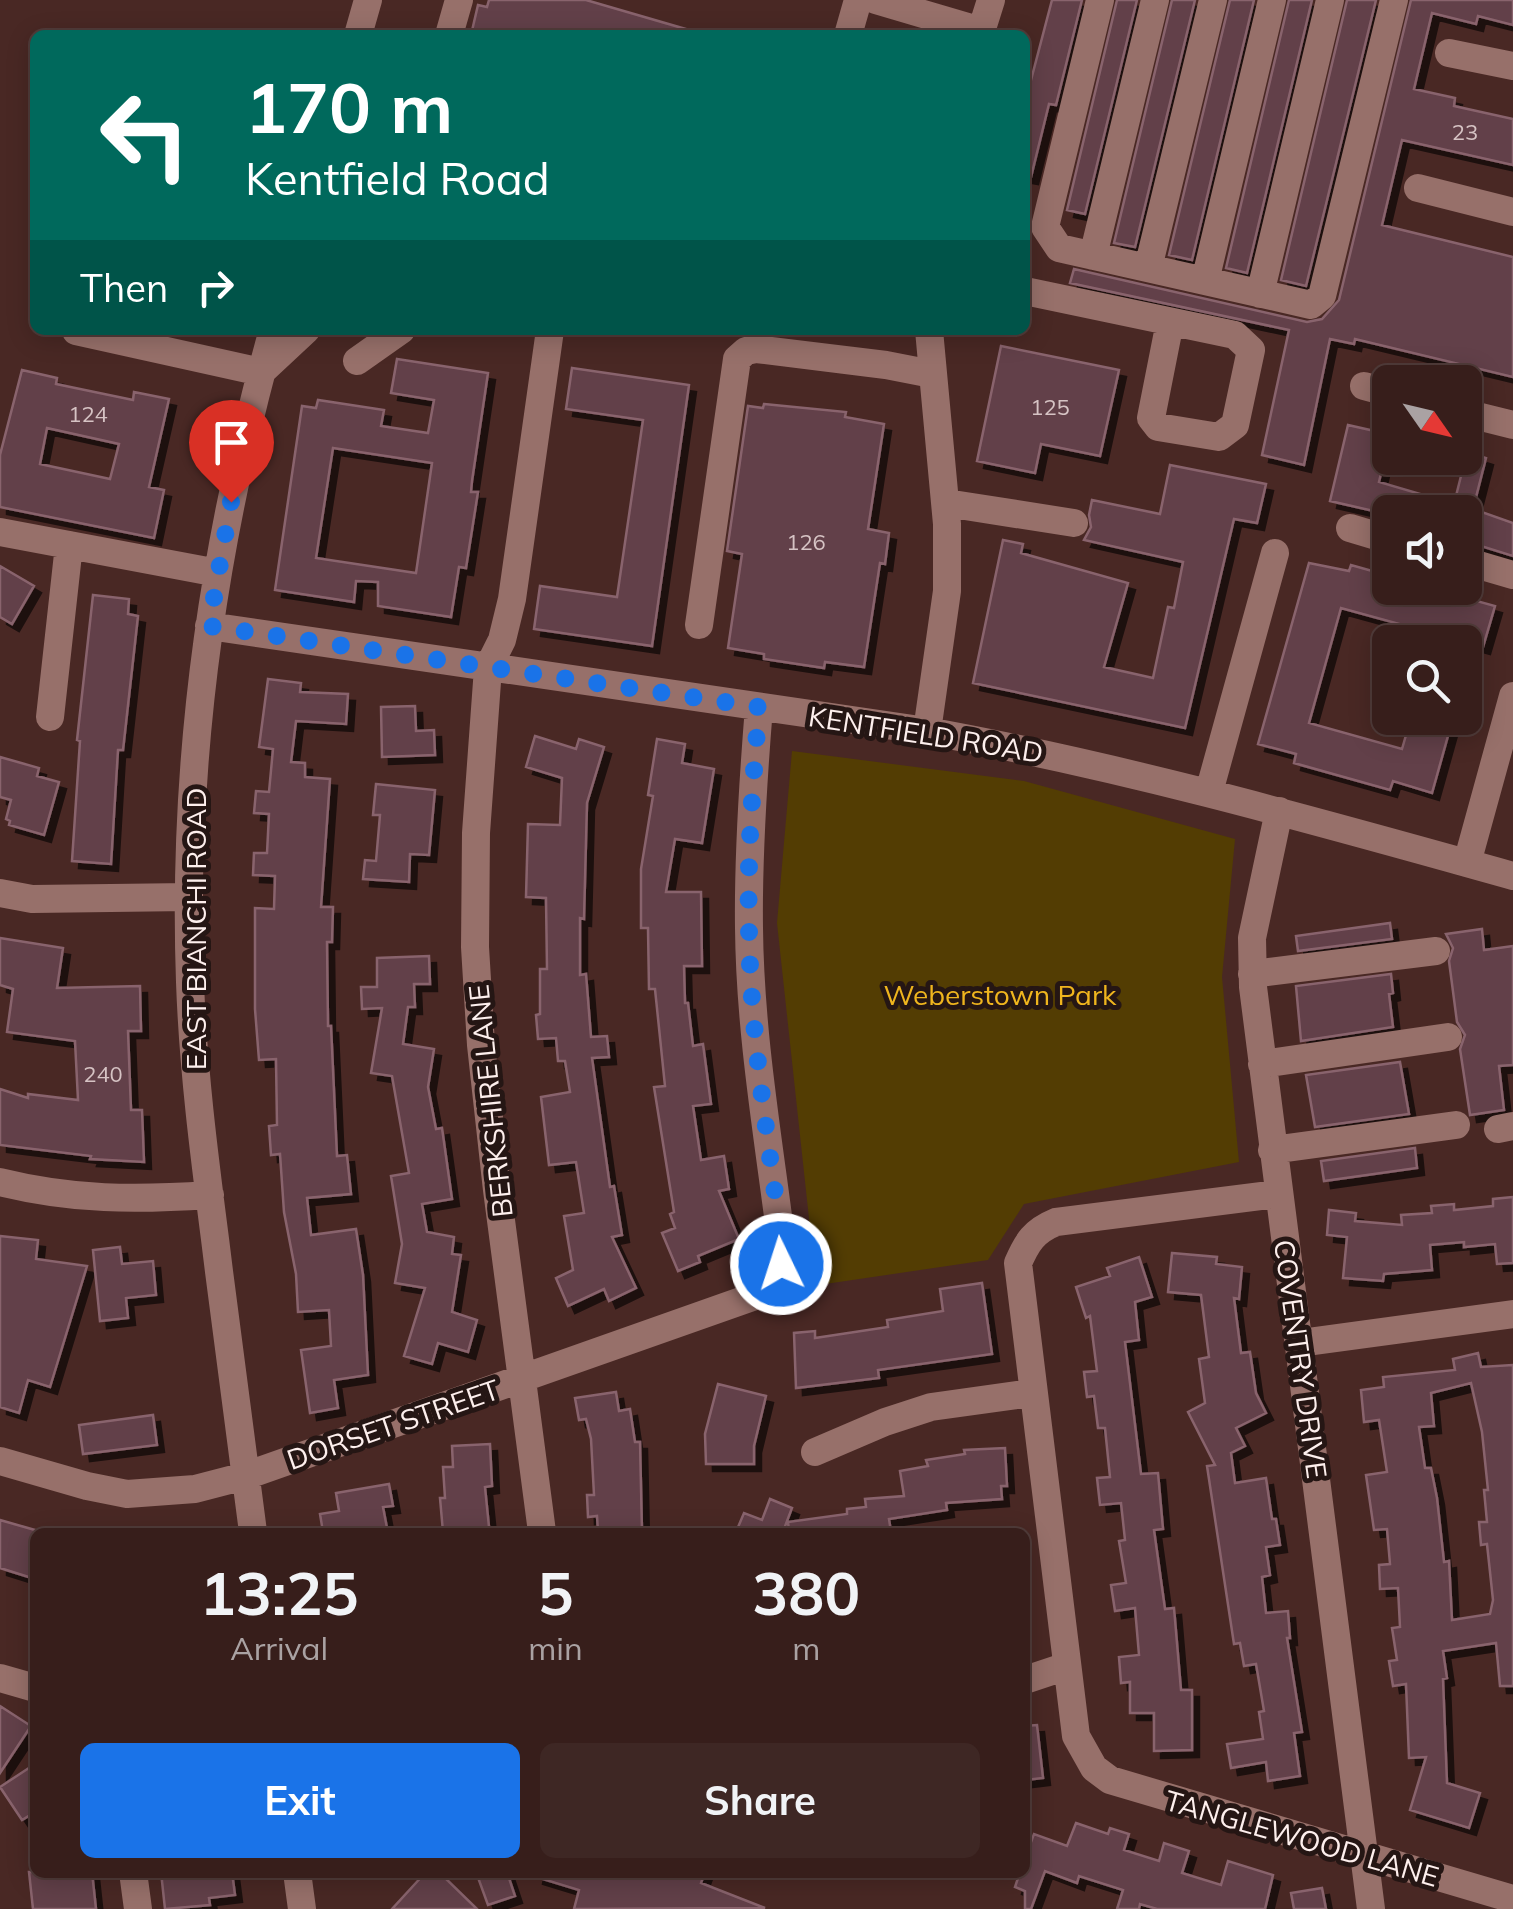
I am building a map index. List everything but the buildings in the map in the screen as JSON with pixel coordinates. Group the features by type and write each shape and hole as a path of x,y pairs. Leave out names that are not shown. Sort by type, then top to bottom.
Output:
{"street":[{"path":"359,30 368,0"},
{"path":"450,30 459,0"},
{"path":"849,30 858,0"},
{"path":"876,0 971,30"},
{"path":"982,30 991,0"},
{"path":"1100,0 1045,226 1059,248 1310,306 1322,296 1394,0"},
{"path":"1093,256 1155,0"},
{"path":"1148,268 1213,0"},
{"path":"1205,281 1272,0"},
{"path":"1260,294 1330,0"},
{"path":"1450,53 1513,66"},
{"path":"1418,188 1513,212"},
{"path":"1059,248 1036,293 1235,336 1251,350 1235,425 1220,437 1158,427 1151,418 1170,322"},
{"path":"98,335 261,372 301,335"},
{"name":"EAST BIANCHI ROAD","path":"252,1528 195,1068 189,897 197,724 209,626 272,335"},
{"path":"358,361 395,335"},
{"name":"BERKSHIRE LANE","path":"542,1528 481,1045 476,832 488,668 502,640 512,599 549,335"},
{"path":"927,731 947,591 946,503 929,335"},
{"path":"699,625 737,360 756,348 886,364 932,374"},
{"path":"1482,417 1513,425"},
{"path":"946,503 1074,523"},
{"path":"1350,528 1372,535"},
{"path":"0,532 218,573"},
{"path":"50,716 69,545"},
{"path":"1208,792 1275,553"},
{"path":"1482,566 1513,574"},
{"name":"KENTFIELD ROAD","path":"209,626 927,731 1057,756 1208,792 1513,876"},
{"path":"1467,863 1513,696"},
{"name":"DORSET STREET","path":"0,1462 127,1494 195,1489 245,1476 762,1294 781,1264 782,1247 748,930 750,818 759,707"},
{"name":"COVENTRY DRIVE","path":"1279,811 1252,938 1252,974 1371,1909"},
{"path":"0,893 32,899 189,897"},
{"path":"1252,974 1436,950"},
{"path":"1262,1064 1448,1038"},
{"path":"1272,1150 1456,1125"},
{"path":"0,1182 87,1199 210,1195"},
{"path":"1030,1678 1067,1666 1018,1263 1026,1242 1040,1228 1056,1222 1277,1194"},
{"path":"1300,1343 1513,1314"},
{"path":"815,1452 931,1407 1032,1394"},
{"name":"TANGLEWOOD LANE","path":"1067,1666 1076,1736 1094,1768 1110,1780 1513,1899"},
{"path":"0,1678 30,1687"},
{"path":"134,1878 138,1909"},
{"path":"298,1878 302,1909"}],"green space":[{"name":"Weberstown Park","path":"792,751 1024,781 1235,839 1222,977 1239,1162 1024,1204 988,1260 805,1287 812,1246 777,923"}],"route":[{"path":"231,502 209,626 759,707 750,818 748,930 781,1264"}]}
